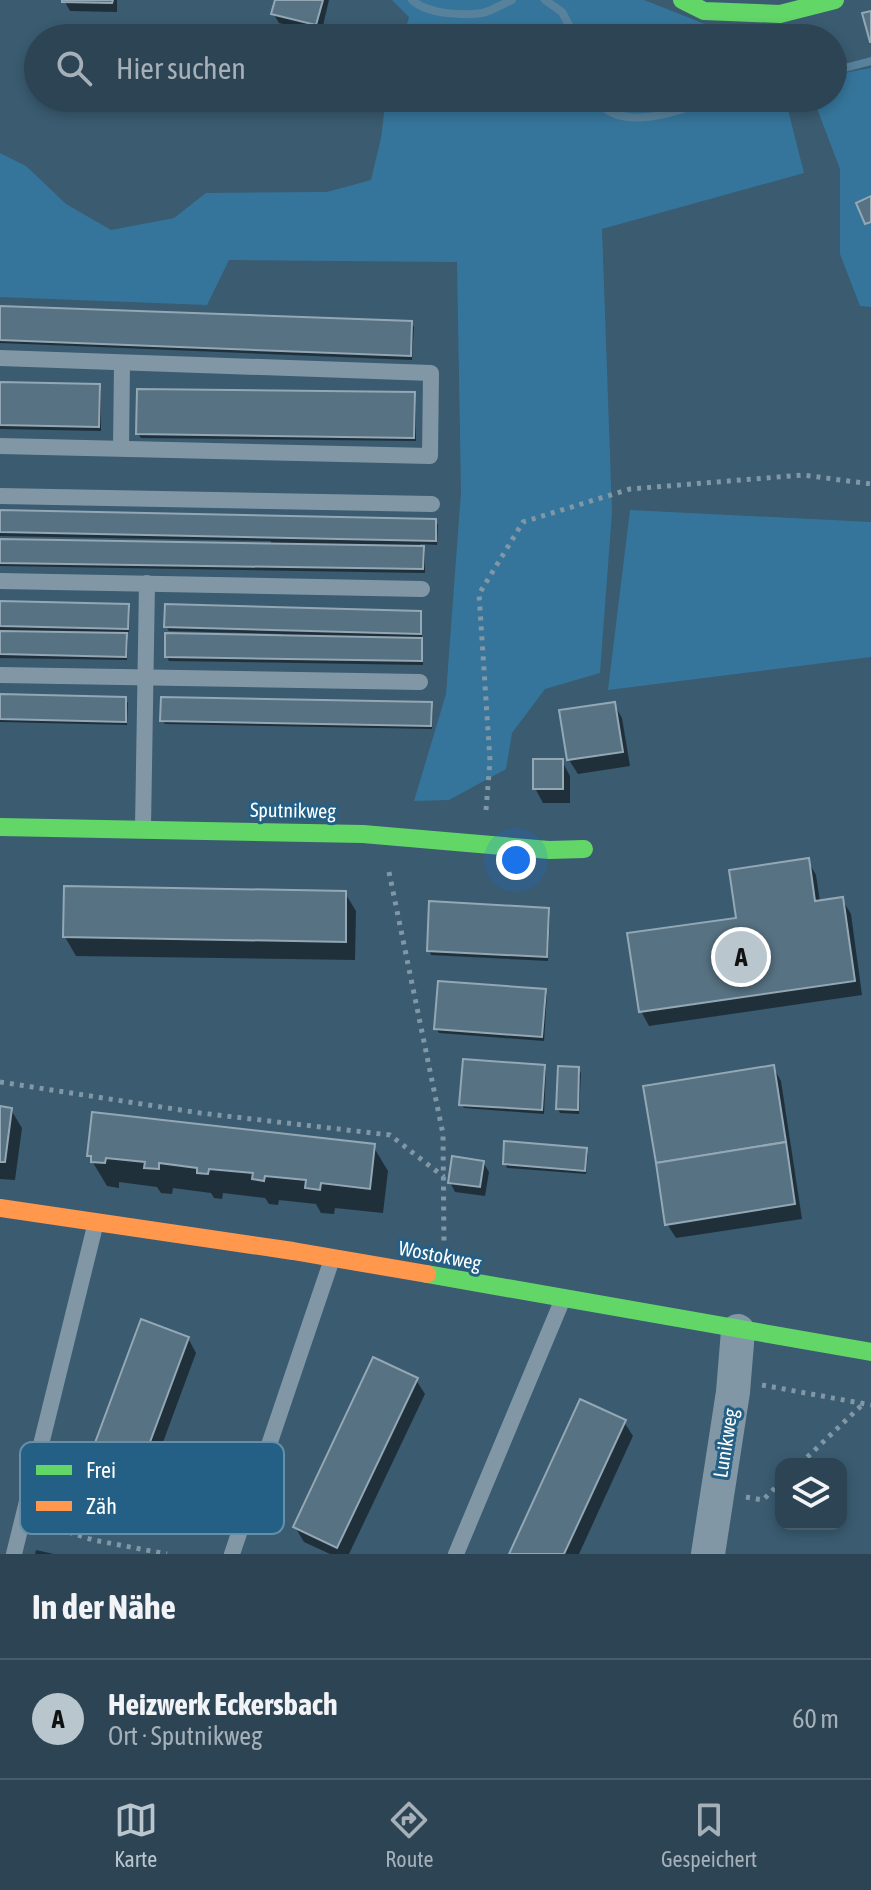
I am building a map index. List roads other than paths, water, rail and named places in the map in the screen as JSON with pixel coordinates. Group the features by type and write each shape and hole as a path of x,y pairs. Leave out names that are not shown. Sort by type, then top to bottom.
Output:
{"street":[{"path":"682,0 704,11 780,14 835,0"},
{"name":"Sputnikweg","path":"0,827 387,835 549,850 584,849"},
{"name":"Wostokweg","path":"0,1208 333,1257 738,1331 871,1352"},
{"name":"Lunikweg","path":"708,1554 734,1380 738,1331"}],"lane":[{"path":"0,358 431,373 430,456 0,446"},
{"path":"121,448 122,363"},
{"path":"0,496 432,504"},
{"path":"0,581 422,589"},
{"path":"143,830 147,583"},
{"path":"0,675 420,682"},
{"path":"43,1442 96,1224"},
{"path":"270,1442 333,1257"},
{"path":"456,1554 563,1300"},
{"path":"14,1554 20,1532"},
{"path":"232,1554 239,1534"}],"waterway":[{"path":"412,0 436,11 465,14 486,12 512,0"},
{"path":"545,0 562,12 568,24"},
{"path":"847,67 871,61"},
{"path":"612,112 633,117 672,112"}],"place":[{"name":"Heizwerk Eckersbach","path":"741,957"}]}
